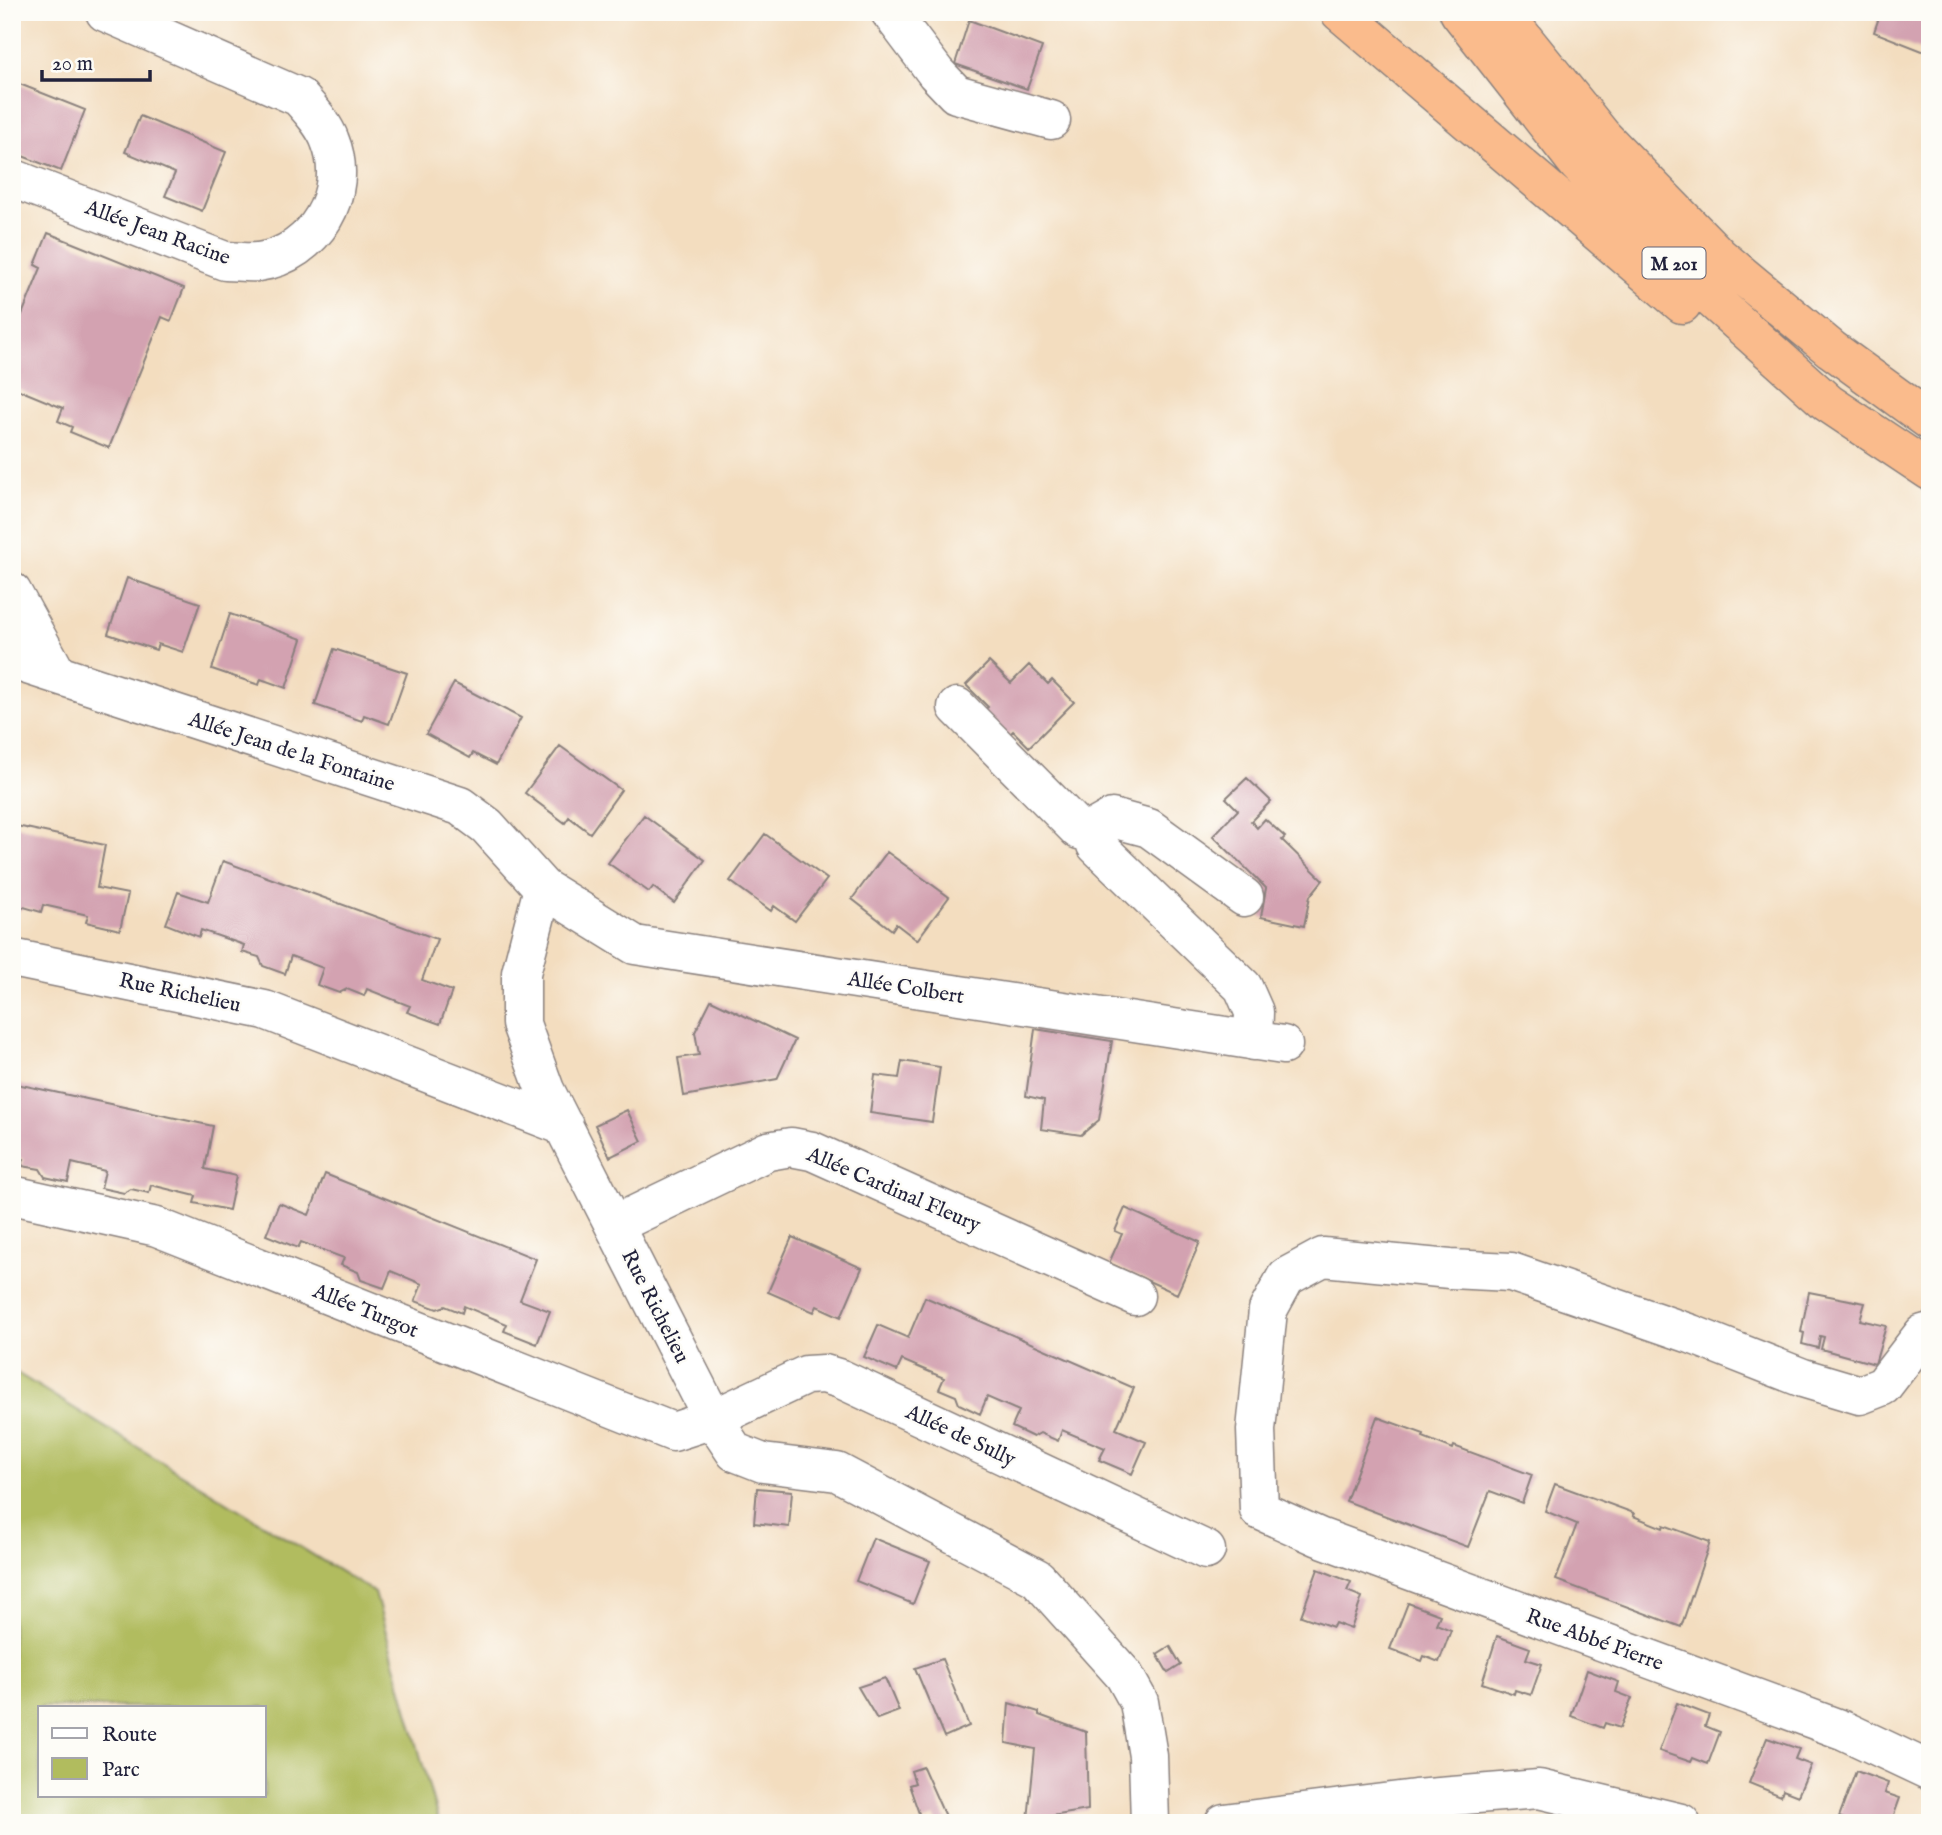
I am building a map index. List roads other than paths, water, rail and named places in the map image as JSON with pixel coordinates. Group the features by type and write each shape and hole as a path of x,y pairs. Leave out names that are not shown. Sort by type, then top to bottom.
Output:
{"highway":[{"path":"1340,12 1714,331 1828,403"},
{"name":"M 201","path":"1459,12 1578,164 1684,274 1828,403 1930,471"},
{"name":"M 201","path":"1502,12 1602,136 1720,257 1831,349 1930,421"}],"street":[{"name":"Allée Jean Racine","path":"12,178 225,261 258,262 285,253 307,238 327,215 335,192 337,165 330,139 299,97 105,12"},
{"path":"890,12 936,73 956,94 1051,120"},
{"path":"12,592 57,674"},
{"name":"Allée Jean de la Fontaine","path":"12,660 460,806 487,826 543,888"},
{"path":"957,707 1079,830 1097,835 1098,826 1112,818 1149,828 1244,897"},
{"name":"Allée Colbert","path":"543,888 635,945 1268,1043 1243,987 1097,845 1097,835"},
{"path":"543,888 521,974 521,1024 545,1090 564,1126"},
{"name":"Rue Richelieu","path":"16,962 265,1010 564,1126 713,1419 735,1452 764,1463 837,1472 1037,1578 1125,1675 1139,1702 1148,1756 1150,1823"},
{"name":"Allée Cardinal Fleury","path":"614,1225 768,1151 791,1147 812,1151 1135,1296"},
{"name":"Allée Turgot","path":"12,1195 158,1227 673,1432 713,1419"},
{"name":"Rue Abbé Pierre","path":"1930,1332 1923,1334 1883,1386 1860,1395 1803,1378 1691,1334 1511,1272 1323,1257 1286,1277 1268,1310 1256,1430 1259,1510 1319,1537 1845,1731 1930,1771"},
{"name":"Allée de Sully","path":"713,1419 806,1375 824,1374 841,1378 1206,1550"},
{"path":"1224,1823 1415,1799 1539,1790 1681,1823"}]}
